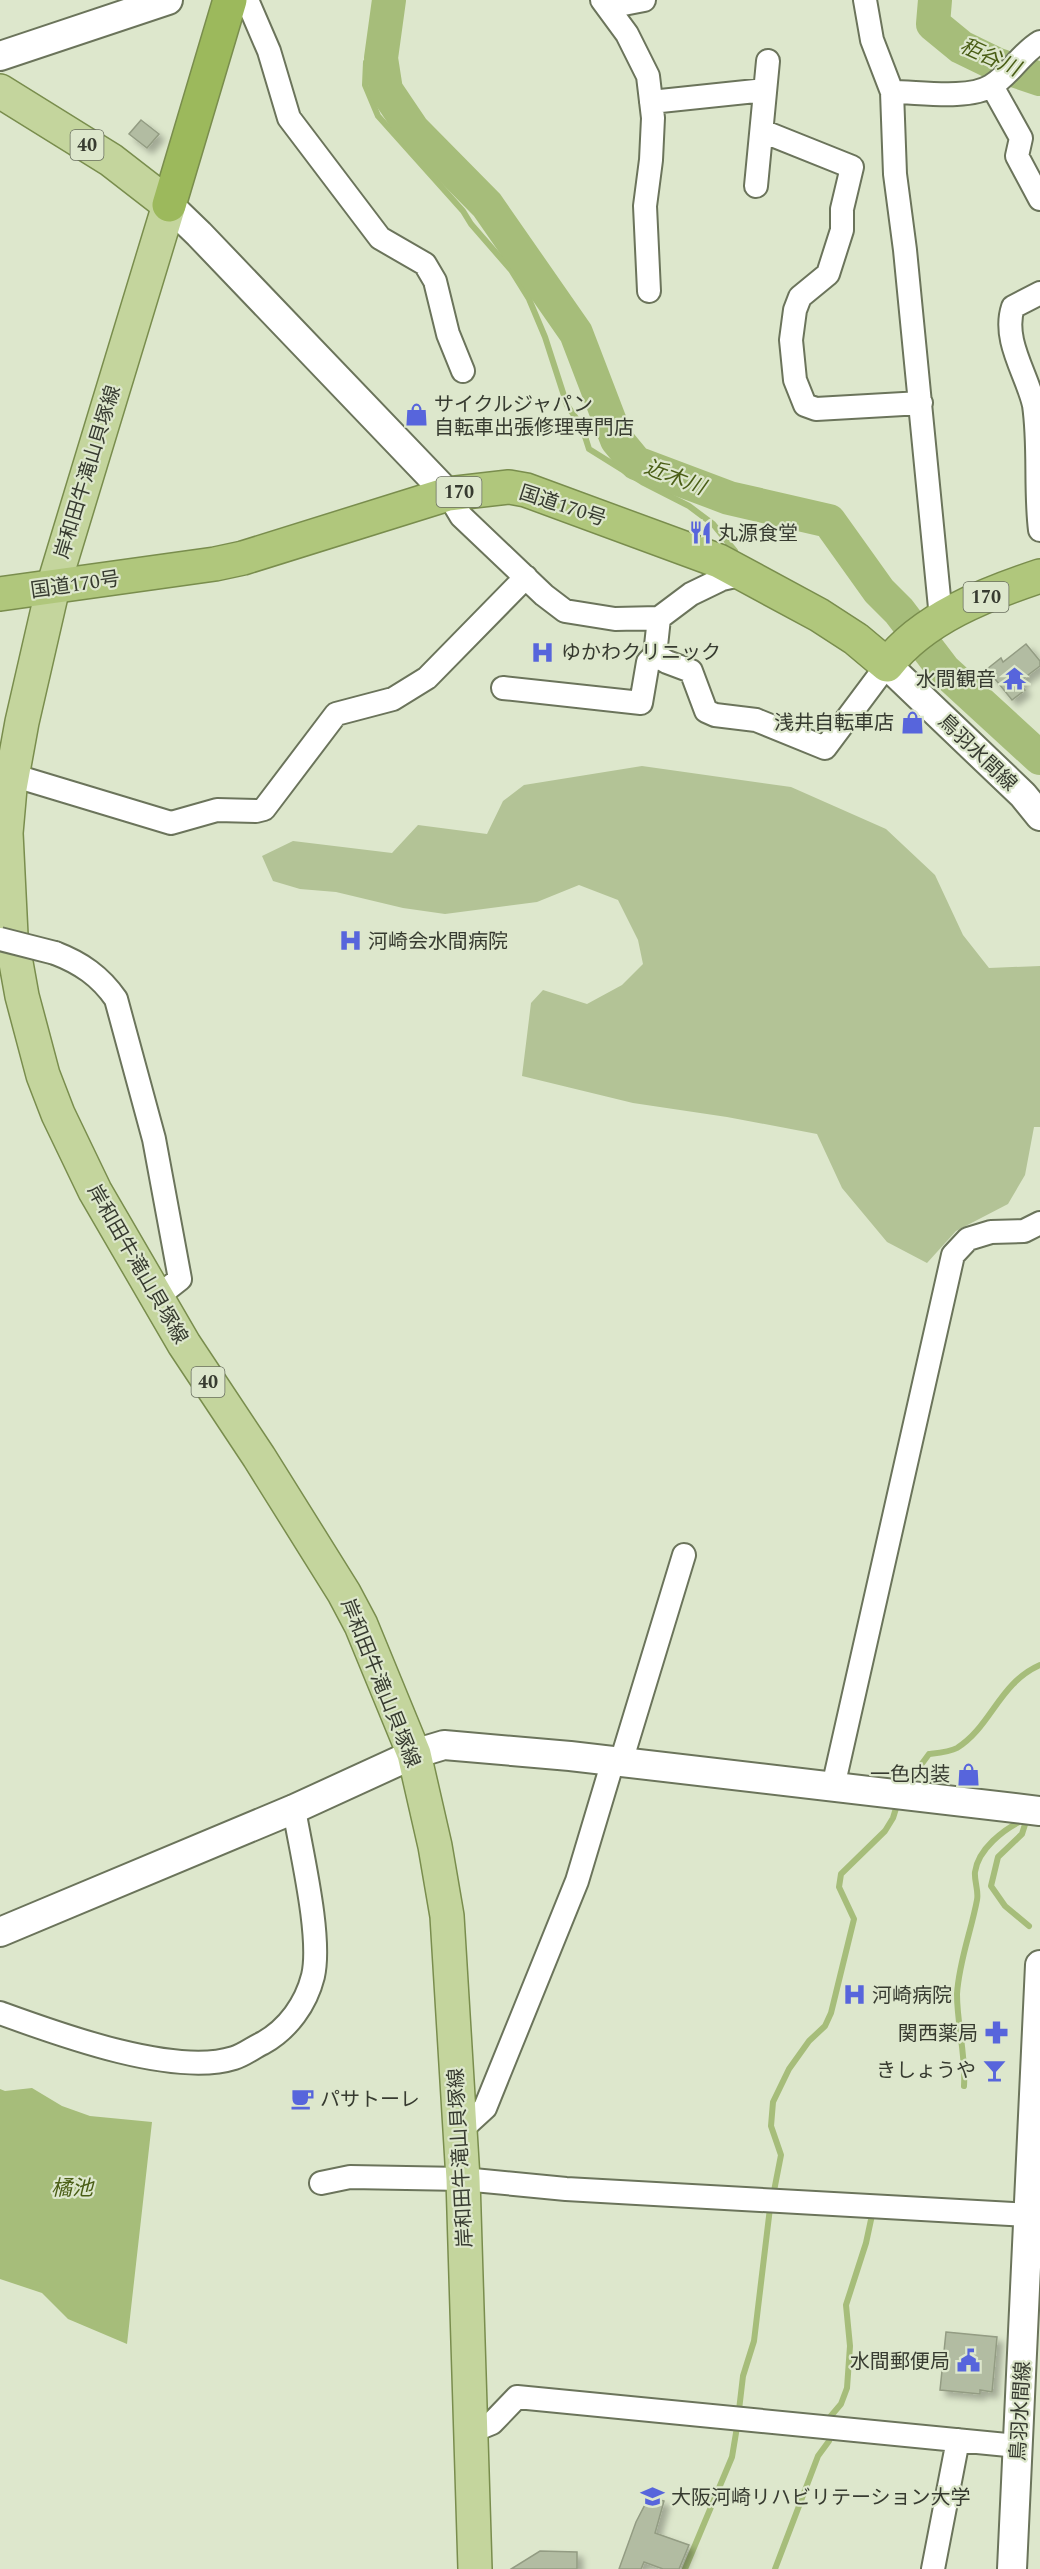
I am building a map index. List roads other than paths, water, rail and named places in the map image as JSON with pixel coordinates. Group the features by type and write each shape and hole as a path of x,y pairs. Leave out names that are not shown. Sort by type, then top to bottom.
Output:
{"highway":[{"path":"169,205 226,13"},
{"name":"国道170号","path":"0,594 243,558 448,494 509,487 526,490 719,561 892,658"},
{"name":"170","path":"892,658 938,620 1010,586 1040,576"}],"main road":[{"name":"40","path":"0,91 111,159 169,205"},
{"name":"岸和田牛滝山貝塚線","path":"169,205 53,587 12,775 6,833 5,907 22,996 43,1075 58,1114 95,1191 183,1344 259,1456 344,1593 361,1625 414,1754 435,1846 447,1916 461,2130 475,2569"}],"street":[{"path":"0,56 168,0"},
{"path":"247,0 269,51 289,118 380,238 425,264 435,281 448,334 463,371"},
{"path":"605,4 644,0"},
{"path":"865,0 872,40 892,92 895,174 921,403 938,620"},
{"path":"605,4 627,34 648,76 652,118 651,160 645,206 649,291"},
{"path":"892,92 974,93 992,86 1035,45"},
{"path":"756,186 768,61"},
{"path":"992,86 1021,138 1017,156 1040,199"},
{"path":"651,102 765,90"},
{"path":"762,131 852,168 842,209 842,230 828,274 800,297 795,310 790,340 795,380 805,405 816,409 921,403"},
{"path":"169,205 200,234 448,494 461,516 565,611 615,619 659,618 691,594 722,579 744,574"},
{"path":"1040,293 1013,307 1009,319 1011,334 1034,405 1039,457 1040,531"},
{"path":"12,775 171,823 217,810 264,809 336,714 393,699 427,678 526,577"},
{"path":"503,688 641,703 648,662 655,655 659,618"},
{"path":"655,655 691,671 706,711 715,715 756,720 825,748 892,658"},
{"name":"鳥羽水間線","path":"892,658 1023,795 1040,816"},
{"path":"0,939 76,961 104,981 116,999 154,1139 180,1279 157,1297"},
{"path":"833,1787 953,1255 968,1239 991,1232 1024,1231 1040,1223"},
{"path":"461,2130 485,2108 577,1881 684,1555"},
{"path":"0,1932 294,1809 414,1754 444,1745 617,1762 1040,1811"},
{"path":"0,2013 97,2045 172,2062 201,2062 234,2058 278,2035 302,2005 313,1975 315,1936 294,1809"},
{"name":"鳥羽水間線","path":"1012,2569 1038,2067 1040,1965"},
{"path":"321,2182 350,2177 463,2179 566,2189 1029,2214"},
{"path":"470,2432 492,2423 517,2397 1018,2446"},
{"path":"933,2569 958,2440"}],"water":[{"name":"橘池","path":"32,2088 62,2106 90,2116 152,2122 127,2344 68,2319 42,2293 0,2279 0,2089 5,2091"}],"waterway":[{"name":"近木川","path":"389,0 381,58 386,90 413,130 487,205 576,333 617,440 636,463 729,498 829,521 879,591 899,611 944,670 1040,758"},
{"name":"秬谷川","path":"935,0 933,24 961,47 998,65 1040,79"},
{"path":"381,58 366,62 365,85 378,116 463,211 471,224 511,270 529,299 545,337 567,405 582,427 589,449 642,482 689,506 713,524 735,551"},
{"path":"907,1784 929,1754 957,1748 969,1739 1015,1683 1040,1665"},
{"path":"774,2191 781,2155 771,2126 773,2102 789,2069 809,2041 825,2026 831,2013 854,1919 839,1887 841,1874 885,1831 893,1818 897,1805"},
{"path":"1027,1818 1022,1834 998,1857 991,1886 1005,1906 1029,1926"},
{"path":"964,2086 957,1994 960,1970 977,1900 975,1872 986,1848 1008,1829 1023,1820"},
{"path":"739,2410 743,2376 754,2341 770,2208"},
{"path":"830,2417 841,2404 847,2388 850,2346 846,2305 866,2243 872,2215"},
{"path":"685,2569 732,2457 737,2427"},
{"path":"775,2569 818,2456 829,2441"}],"place":[{"name":"サイクルジャパン 自転車出張修理専門店","path":"416,415"},
{"name":"丸源食堂","path":"700,533"},
{"name":"ゆかわクリニック","path":"543,652"},
{"name":"水間観音","path":"1014,679"},
{"name":"浅井自転車店","path":"912,722"},
{"name":"河崎会水間病院","path":"350,941"},
{"name":"一色内装","path":"968,1774"},
{"name":"河崎病院","path":"854,1995"},
{"name":"関西薬局","path":"996,2033"},
{"name":"きしょうや","path":"994,2070"},
{"name":"パサトーレ","path":"302,2099"},
{"name":"水間郵便局","path":"968,2361"},
{"name":"大阪河崎リハビリテーション大学","path":"653,2497"}]}
